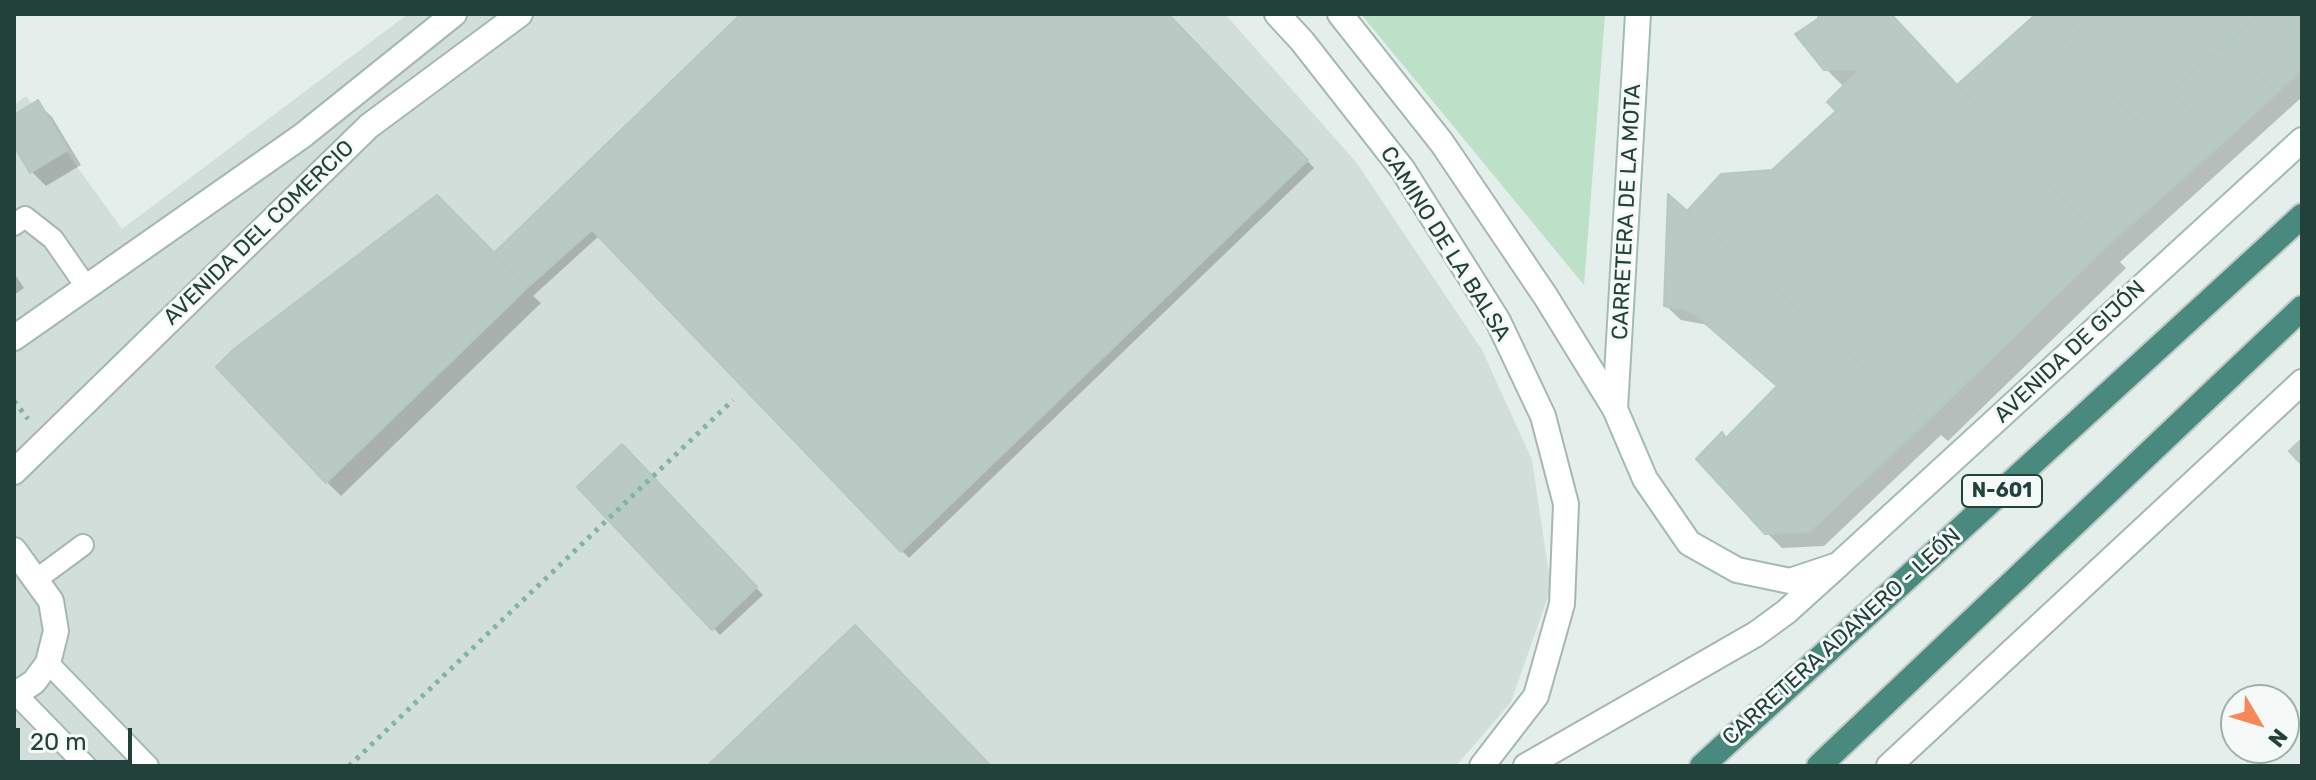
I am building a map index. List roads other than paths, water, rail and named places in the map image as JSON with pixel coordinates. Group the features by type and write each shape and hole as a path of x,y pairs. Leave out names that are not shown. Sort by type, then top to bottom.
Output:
{"highway":[{"name":"CARRETERA ADANERO - LEÓN","path":"1702,766 2302,216"},
{"name":"N-601","path":"1819,766 2302,308"}],"street":[{"name":"AVENIDA DEL COMERCIO","path":"14,338 302,136 454,14"},
{"name":"AVENIDA DEL COMERCIO","path":"14,472 369,126 520,14"},
{"name":"CAMINO DE LA BALSA","path":"1277,14 1302,41 1403,170 1498,321 1543,416 1566,504 1562,604 1536,696 1482,766"},
{"path":"1340,14 1442,143 1546,297 1615,409"},
{"name":"CARRETERA DE LA MOTA","path":"1615,409 1642,17"},
{"name":"AVENIDA DE GIJÓN","path":"1526,766 1756,634 1786,612 2302,140"},
{"path":"1889,766 2302,382"},
{"name":"AVENIDA DE GIJÓN","path":"1615,409 1645,479 1689,543 1737,570 1790,581 1838,565"},
{"path":"14,550 51,601 56,631 48,663 34,682 15,695"}],"lane":[{"path":"14,225 25,217 53,239 87,288"},
{"path":"37,579 83,545"},
{"path":"48,663 148,766"},
{"path":"15,695 86,766"}]}
